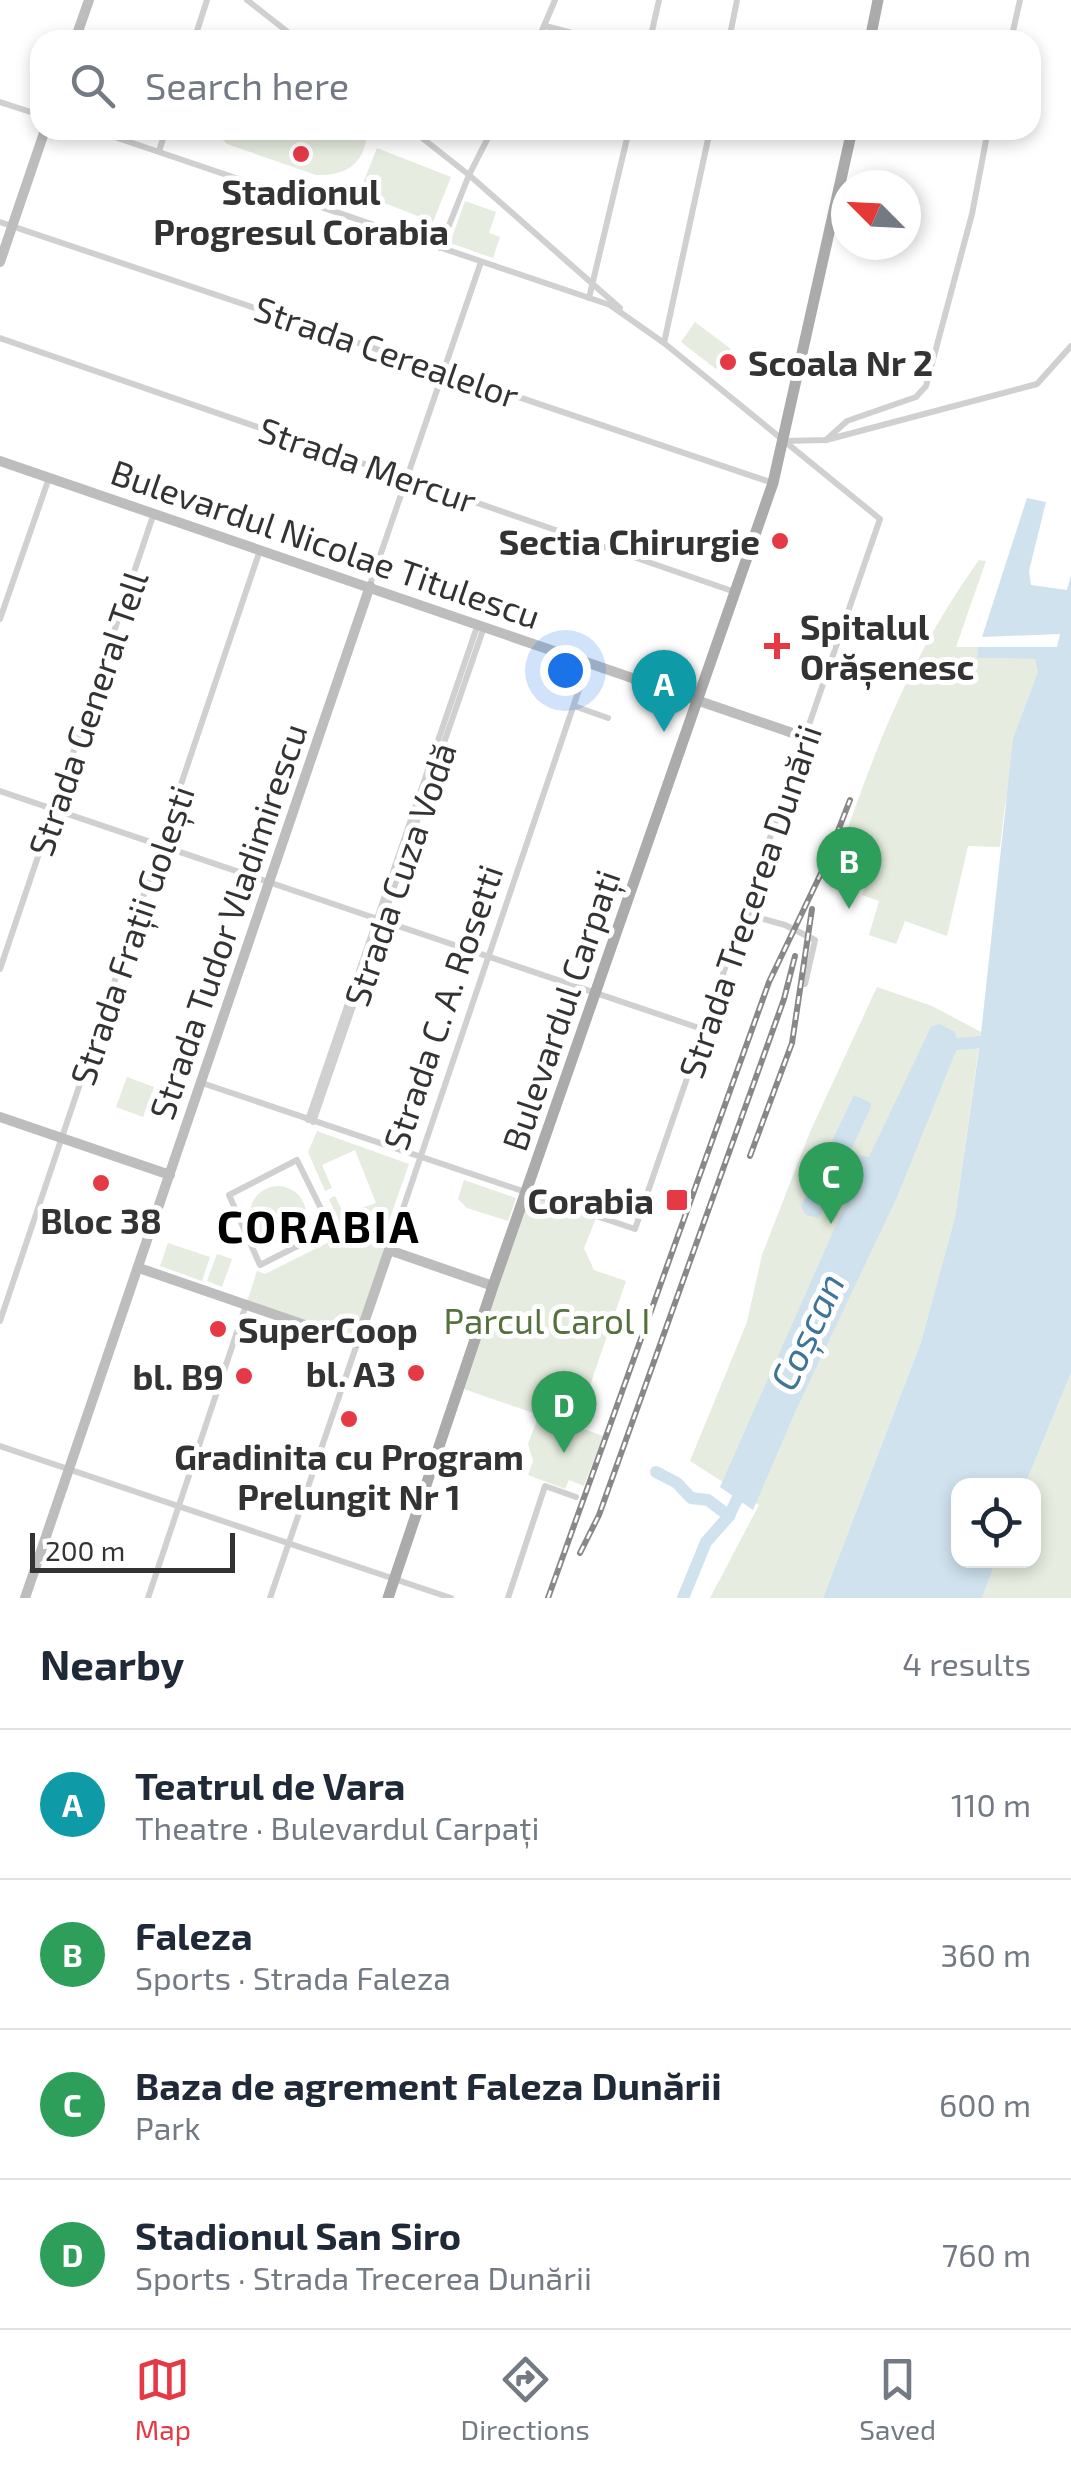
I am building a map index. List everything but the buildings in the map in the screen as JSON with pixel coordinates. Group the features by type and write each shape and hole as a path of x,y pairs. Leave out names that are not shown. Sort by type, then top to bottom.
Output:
{"main road":[{"path":"872,30 878,0"},
{"name":"Bulevardul Carpați","path":"388,1598 492,1286 772,483 850,140"}],"street":[{"path":"78,30 88,0"},
{"path":"197,30 207,0"},
{"path":"247,0 285,30"},
{"path":"543,30 556,0"},
{"path":"652,30 659,0"},
{"path":"731,30 737,0"},
{"path":"1013,30 1020,0"},
{"path":"545,26 561,30"},
{"path":"0,102 30,112"},
{"path":"0,262 42,140"},
{"path":"125,140 625,313"},
{"path":"159,151 163,140"},
{"path":"425,140 625,313 784,441 826,440 1036,384 1071,346"},
{"path":"440,248 487,140"},
{"path":"589,298 627,140"},
{"path":"664,343 708,140"},
{"path":"826,440 847,421 916,397 926,386 972,214 986,140"},
{"name":"Strada Cerealelor","path":"0,222 772,483"},
{"name":"Strada Tudor Vladimirescu","path":"25,1598 480,262"},
{"name":"Strada Mercur","path":"0,338 736,592"},
{"name":"Strada Trecerea Dunării","path":"525,1194 635,1229 746,914 880,519 784,441"},
{"name":"Bulevardul Nicolae Titulescu","path":"0,461 804,737"},
{"path":"0,618 50,478"},
{"name":"Strada General Tell","path":"0,969 154,513"},
{"name":"Strada Frații Golești","path":"0,1320 260,549"},
{"name":"Strada Cuza Vodă","path":"311,1121 481,624"},
{"name":"Strada C. A. Rosetti","path":"270,1598 589,662"},
{"path":"574,706 608,718"},
{"path":"0,791 704,1030"},
{"path":"746,914 798,930 815,940 805,984"},
{"path":"202,1083 525,1194"},
{"path":"0,1118 170,1175"},
{"path":"297,1160 331,1229 260,1265 230,1195 297,1160"},
{"path":"389,1250 492,1286"},
{"path":"139,1268 357,1343"},
{"path":"148,1598 246,1304"},
{"path":"0,1446 450,1598"},
{"path":"508,1598 545,1486 576,1497"}],"green space":[{"path":"223,140 366,140 353,165 337,173 316,175"},
{"path":"377,148 451,177 433,222 359,193"},
{"path":"465,201 496,212 489,233 500,237 493,258 450,243"},
{"path":"695,322 731,349 716,369 681,342"},
{"path":"979,560 986,561 956,647 978,647 977,658 1035,659 1040,674 1005,805 1000,847 968,846 947,936 905,921 896,944 869,935 879,901 862,895 872,868 839,853 898,701 934,631"},
{"path":"877,987 932,1006 981,1032 955,1217 921,1342 823,1598 710,1598 759,1505 690,1461 747,1322 762,1255 810,1132"},
{"path":"127,1077 154,1087 143,1117 116,1107"},
{"path":"317,1131 409,1164 380,1246 389,1250 357,1343 246,1305 257,1271 265,1274 333,1240 340,1223 329,1199 335,1196 344,1214 376,1203 355,1150 322,1165 332,1188 325,1191 308,1152"},
{"path":"464,1180 516,1198 508,1221 467,1208 458,1199"},
{"path":"278,1186 298,1194 306,1214 298,1234 278,1242 258,1234 250,1214 258,1194"},
{"name":"Parcul Carol I","path":"525,1194 596,1218 584,1248 594,1270 626,1281 576,1426 603,1436 584,1486 569,1480 565,1489 528,1475 533,1461 528,1444 539,1415 458,1387"},
{"path":"168,1243 210,1257 202,1281 160,1266"},
{"path":"217,1254 232,1259 222,1287 207,1281"},
{"path":"1071,1373 1071,1598 982,1598 993,1568 1041,1568 1041,1478 1028,1478"}],"water":[{"path":"1027,498 1046,502 1029,571 1031,585 1067,590 1071,575 1071,1373 1028,1478 951,1478 951,1568 993,1568 982,1598 823,1598 921,1342 955,1217 980,1042 1013,739 1038,672 1035,659 977,658 978,647 1057,647 1060,634 982,637"},
{"path":"939,1024 955,1032 958,1046 897,1197 753,1510 720,1487 852,1189 846,1182 839,1182 818,1218 806,1215 801,1206 854,1095 871,1103 871,1107 851,1150 869,1157 931,1027"}],"waterway":[{"name":"Coșcan","path":"946,1045 980,1042"},
{"path":"656,1472 677,1483 691,1498 708,1500 729,1516"},
{"name":"Coșcan","path":"683,1598 706,1542 729,1516 743,1487"}],"railway":[{"path":"548,1598 769,982 824,867 850,800"},
{"path":"750,1156 792,1043 812,909"},
{"path":"580,1553 599,1515 784,999 795,956"}],"place":[{"name":"Stadionul Progresul Corabia","path":"301,154"},
{"name":"Scoala Nr 2","path":"728,362"},
{"name":"Sectia Chirurgie","path":"780,541"},
{"name":"Spitalul Orășenesc","path":"777,646"},
{"name":"Teatrul de Vara","path":"664,732"},
{"name":"Faleza","path":"849,909"},
{"name":"Bloc 38","path":"101,1183"},
{"name":"Corabia","path":"677,1200"},
{"name":"Baza de agrement Faleza Dunării","path":"831,1224"},
{"name":"SuperCoop","path":"218,1329"},
{"name":"bl. A3","path":"416,1373"},
{"name":"bl. B9","path":"244,1376"},
{"name":"Gradinita cu Program Prelungit Nr 1","path":"349,1419"},
{"name":"Stadionul San Siro","path":"564,1453"}],"district":[{"name":"CORABIA","path":"319,1225"}]}
